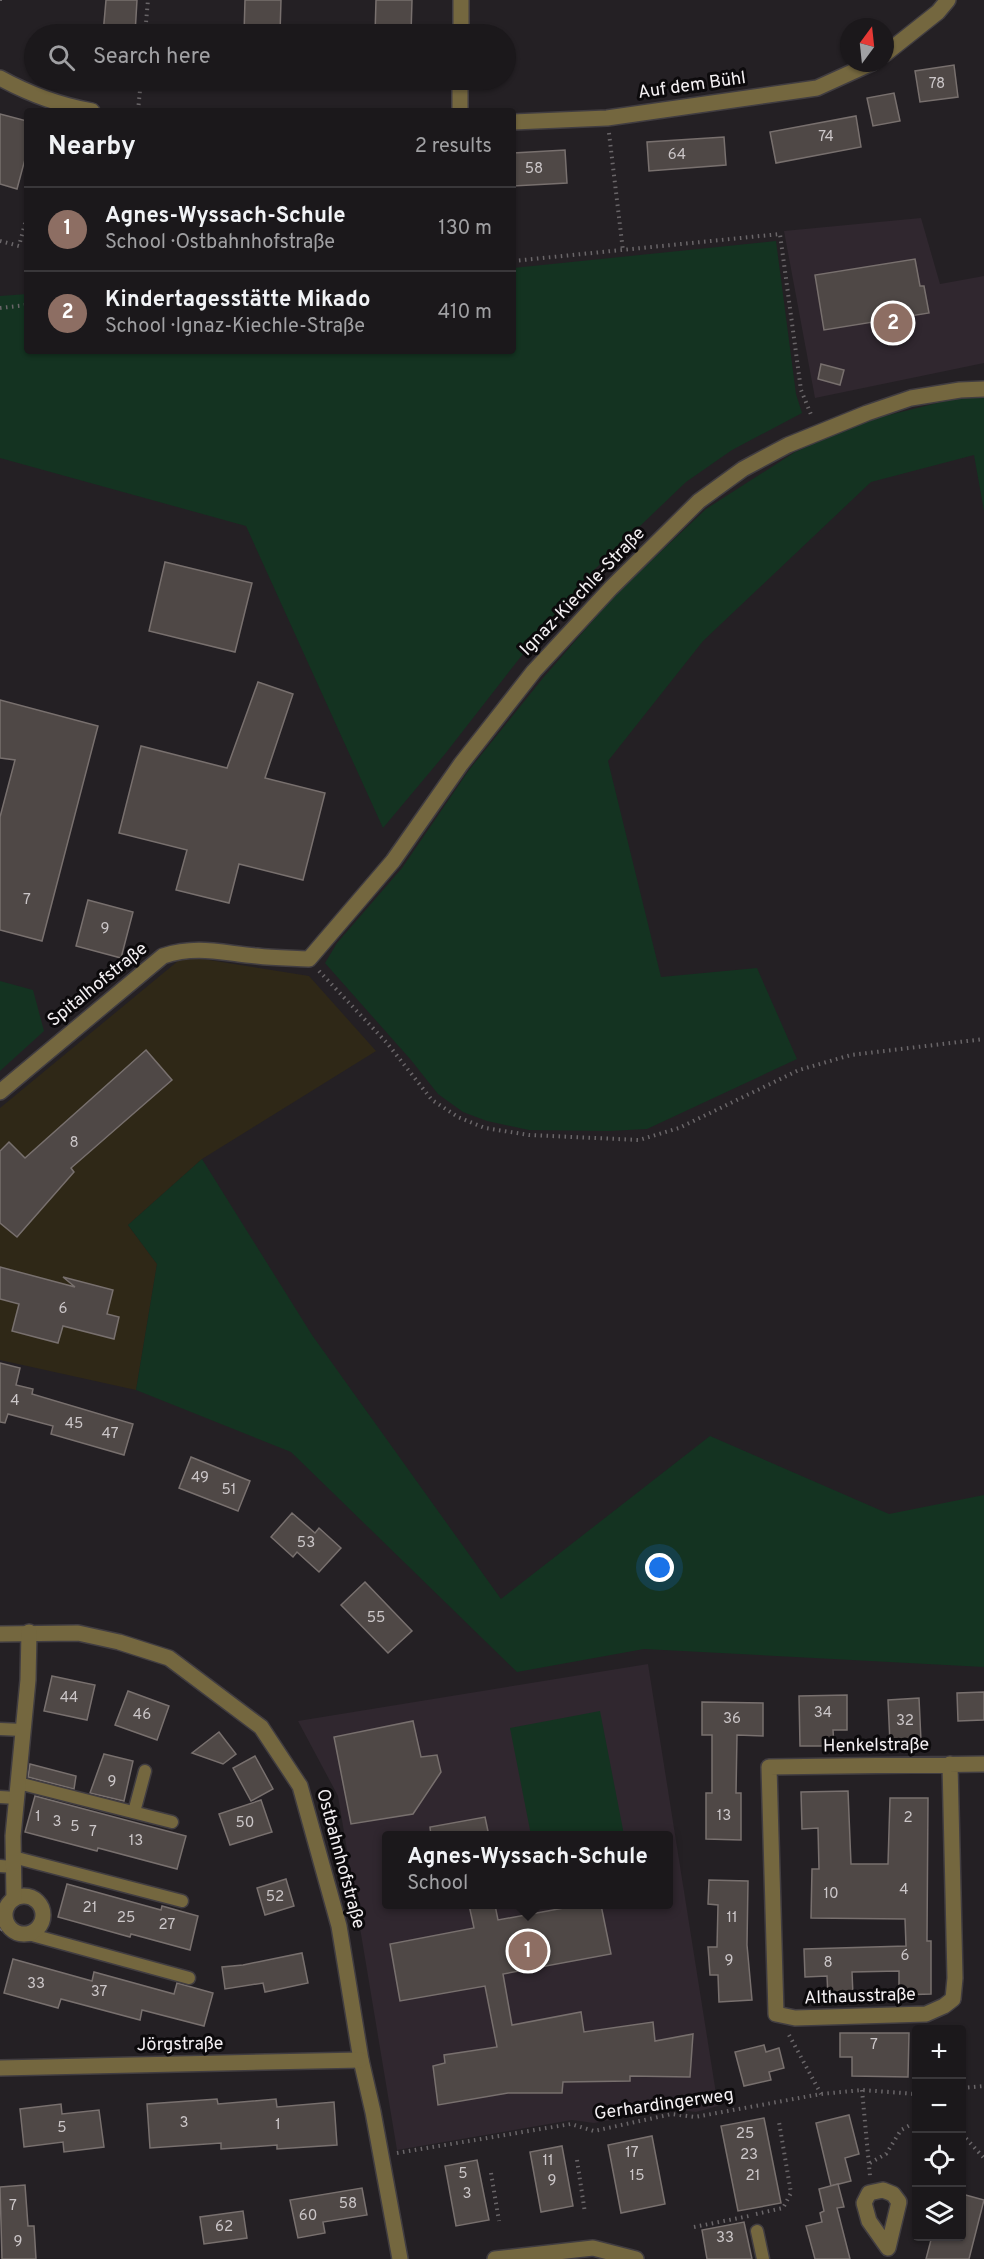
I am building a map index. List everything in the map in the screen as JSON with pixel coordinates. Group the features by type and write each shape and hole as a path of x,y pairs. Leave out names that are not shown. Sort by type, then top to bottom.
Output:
{"street":[{"path":"460,24 461,0"},
{"path":"894,47 938,12 948,0"},
{"name":"Auf dem Bühl","path":"516,122 607,118 817,88 852,72"},
{"path":"0,78 24,91 76,108"},
{"path":"460,90 460,108"},
{"name":"Ignaz-Kiechle-Straße","path":"309,959 393,861 460,764 534,671 611,588 699,501 743,469 788,445 910,398 960,390 984,389"},
{"name":"Spitalhofstraße","path":"0,1092 163,956 182,950 201,949 258,957 309,959"},
{"path":"14,1898 9,1863 11,1793 23,1730 28,1680 29,1632"},
{"name":"Ostbahnhofstraße","path":"0,1634 78,1633 119,1642 169,1658 261,1727 300,1786 339,1926 361,2060 382,2156 400,2259"},
{"name":"Althausstraße","path":"776,2014 795,2019 926,2014 953,1999 955,1978 950,1764"},
{"name":"Henkelstraße","path":"776,2014 769,1767 984,1764"},
{"path":"27,1895 33,1897 42,1906 44,1913 41,1925 36,1930 24,1934 4,1927 6,1906 14,1898 27,1895"},
{"name":"Jörgstraße","path":"0,2068 361,2060"},
{"path":"883,2190 893,2194 899,2202 886,2254 866,2213 864,2203 869,2193 883,2190"},
{"path":"495,2259 593,2248 636,2259"}],"lane":[{"path":"0,1729 23,1730"},
{"path":"134,1812 145,1771"},
{"path":"11,1793 134,1812 171,1822"},
{"path":"9,1863 182,1901"},
{"path":"24,1934 189,1978"},
{"path":"757,2231 763,2259"}],"path":[{"path":"146,24 148,0"},
{"path":"138,108 140,90"},
{"path":"607,118 623,251"},
{"path":"0,241 19,246 24,227"},
{"path":"516,261 780,234 801,390 819,433"},
{"path":"0,308 24,305"},
{"path":"309,959 387,1043 432,1100 458,1117 485,1128 529,1136 639,1140 679,1128 799,1070 851,1055 984,1039"},
{"path":"776,2014 798,2049 821,2094"},
{"path":"966,2088 984,2086"},
{"path":"862,2090 870,2163 869,2193"},
{"name":"Gerhardingerweg","path":"382,2156 571,2124 594,2131 672,2114 694,2117 821,2094 862,2090 912,2094"},
{"path":"694,2227 783,2208 791,2193 778,2122"},
{"path":"870,2163 886,2154 900,2130 912,2124"},
{"path":"966,2138 984,2158"},
{"path":"577,2160 585,2213"},
{"path":"491,2173 500,2221"}],"shaded area":[{"path":"921,218 940,284 984,276 984,363 815,398 784,231"},
{"path":"184,956 309,976 376,1051 202,1159 128,1225 157,1264 136,1390 0,1360 0,1108"},
{"path":"648,1664 718,2106 696,2112 672,2109 594,2123 572,2120 397,2150 338,1796 298,1721"}],"green space":[{"path":"776,241 796,394 802,413 732,450 686,482 593,571 383,828 246,526 0,458 0,296 24,294 24,354 516,354 516,268"},
{"path":"984,396 984,511 974,455 871,482 703,641 608,761 661,977 757,968 797,1059 647,1129 529,1130 487,1121 463,1112 438,1094 325,963 337,943 402,868 469,770 543,678 617,593 706,509 795,452 865,421 961,397"},
{"path":"0,981 33,990 44,1031 0,1071"},
{"path":"202,1159 312,1335 501,1599 710,1436 889,1514 984,1495 984,1667 644,1649 517,1672 291,1452 136,1390 157,1264 128,1225"},
{"path":"600,1711 623,1831 530,1831 510,1728"}],"building":[{"path":"106,0 137,0 136,24 104,24"},
{"path":"245,0 281,0 280,24 244,24"},
{"path":"376,0 412,0 411,24 375,24"},
{"path":"954,65 958,97 920,102 915,71"},
{"path":"894,93 900,121 873,126 867,98"},
{"path":"0,114 24,120 24,163 17,189 0,184"},
{"path":"856,116 861,147 776,163 770,132"},
{"path":"724,137 726,165 649,171 647,142"},
{"path":"565,150 567,183 516,186 516,153"},
{"path":"915,259 920,286 924,286 929,313 824,330 815,275"},
{"path":"821,364 844,370 840,385 818,379"},
{"path":"165,562 252,583 235,652 149,631"},
{"path":"258,682 293,694 265,778 325,793 303,880 239,864 229,903 176,890 187,850 119,833 141,746 227,768"},
{"path":"0,700 98,726 42,941 0,930 0,817 15,760 0,758"},
{"path":"88,900 133,912 121,958 76,946"},
{"path":"146,1050 172,1080 71,1168 74,1172 17,1237 0,1223 0,1151 9,1142 25,1158"},
{"path":"0,1267 75,1287 63,1277 113,1290 107,1314 119,1317 114,1339 63,1326 58,1343 12,1331 19,1304 0,1299"},
{"path":"0,1363 20,1368 16,1385 33,1389 32,1394 133,1424 124,1455 51,1434 53,1426 8,1414 5,1423 0,1422"},
{"path":"191,1457 250,1481 238,1511 179,1488"},
{"path":"292,1513 315,1533 319,1528 341,1548 319,1572 297,1552 293,1557 271,1537"},
{"path":"365,1582 412,1631 388,1653 341,1605"},
{"path":"52,1676 95,1685 87,1720 44,1711"},
{"path":"128,1691 169,1706 157,1740 115,1725"},
{"path":"984,1692 984,1720 958,1721 957,1693"},
{"path":"847,1695 847,1730 833,1730 834,1746 800,1746 799,1696"},
{"path":"919,1698 921,1741 890,1743 888,1700"},
{"path":"702,1702 763,1703 763,1736 737,1735 736,1793 741,1793 741,1840 706,1839 706,1793 712,1793 712,1735 702,1735"},
{"path":"413,1721 421,1757 437,1755 441,1772 413,1814 351,1824 334,1737"},
{"path":"219,1732 236,1754 223,1764 192,1753"},
{"path":"104,1754 133,1761 124,1801 90,1793"},
{"path":"255,1756 273,1789 251,1801 233,1768"},
{"path":"30,1764 76,1776 74,1789 28,1777"},
{"path":"848,1791 851,1864 888,1864 890,1798 928,1798 927,1941 931,1941 931,1994 899,1995 899,1971 852,1972 853,1996 828,1997 827,1976 805,1977 804,1949 906,1946 905,1919 811,1918 812,1869 819,1869 818,1828 802,1829 801,1792"},
{"path":"35,1796 186,1836 177,1869 25,1832"},
{"path":"261,1800 272,1832 230,1845 219,1814"},
{"path":"485,1817 488,1831 430,1831 430,1827"},
{"path":"286,1879 294,1906 265,1915 257,1888"},
{"path":"709,1880 748,1881 747,1945 752,2000 719,2002 718,1975 710,1975 708,1947 717,1947 718,1905 708,1904"},
{"path":"67,1884 161,1910 162,1906 198,1916 190,1950 131,1934 130,1937 58,1917"},
{"path":"470,1909 496,1909 498,1920 558,1909 602,1909 611,1954 503,1974 512,2025 581,2012 584,2032 653,2022 655,2041 693,2034 690,2077 630,2076 630,2081 563,2082 562,2093 508,2093 438,2105 433,2066 445,2063 444,2055 497,2047 485,1986 400,2001 390,1944 474,1928"},
{"path":"302,1953 308,1983 265,1992 263,1983 225,1989 222,1967"},
{"path":"13,1959 92,1981 94,1972 174,1994 177,1983 213,1993 204,2026 142,2010 140,2020 61,1999 58,2008 4,1993"},
{"path":"840,2033 909,2033 908,2077 852,2076 852,2057 840,2057"},
{"path":"764,2045 766,2052 779,2048 784,2068 769,2072 771,2080 744,2086 735,2052"},
{"path":"217,2099 218,2104 276,2099 277,2107 334,2102 337,2145 277,2149 277,2145 221,2149 221,2143 150,2148 147,2104"},
{"path":"61,2104 62,2114 99,2110 104,2147 64,2152 63,2142 24,2147 20,2109"},
{"path":"849,2115 859,2154 845,2158 851,2181 831,2186 816,2123"},
{"path":"764,2118 781,2203 738,2211 721,2126"},
{"path":"652,2136 665,2204 621,2213 608,2145"},
{"path":"562,2146 573,2206 541,2212 530,2152"},
{"path":"477,2160 489,2220 456,2226 445,2166"},
{"path":"838,2184 844,2207 837,2208 850,2259 815,2259 806,2226 822,2222 820,2213 824,2211 819,2189"},
{"path":"25,2185 28,2226 34,2226 36,2259 2,2259 0,2187"},
{"path":"362,2188 367,2215 323,2222 325,2233 298,2238 290,2200"},
{"path":"966,2195 984,2200 969,2259 926,2259 931,2241 966,2241"},
{"path":"243,2211 247,2238 204,2244 200,2217"},
{"path":"744,2222 752,2259 707,2259 702,2230"}],"place":[{"name":"Kindertagesstätte Mikado","path":"893,323"},
{"name":"Agnes-Wyssach-Schule","path":"528,1951"}]}
